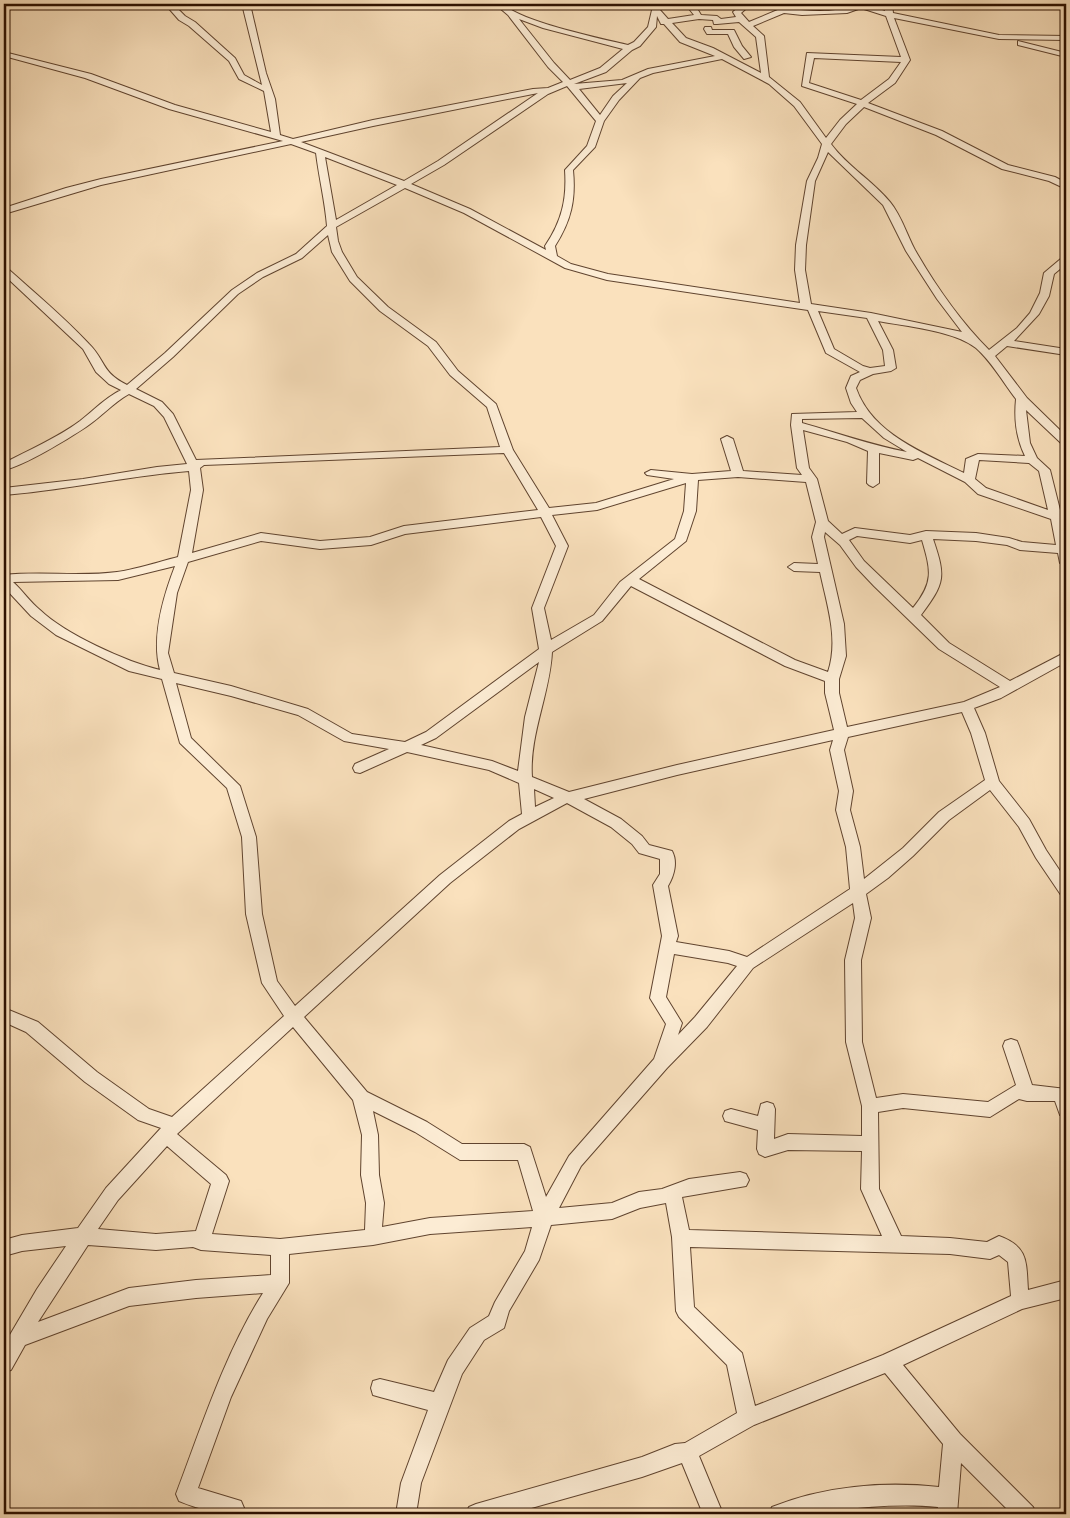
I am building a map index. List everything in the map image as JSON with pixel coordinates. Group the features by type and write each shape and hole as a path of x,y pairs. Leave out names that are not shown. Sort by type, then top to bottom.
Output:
{"street":[{"path":"4,9 22,4"},
{"path":"169,4 182,18 192,24 232,60 238,74 268,90"},
{"path":"246,4 249,23 271,99 276,136"},
{"path":"499,4 511,14 551,65 600,121"},
{"path":"695,4 694,10 699,17"},
{"path":"746,4 745,7 737,12 744,22 760,36 764,55 765,78"},
{"path":"751,4 790,8 802,13"},
{"path":"664,22 699,17 717,18 717,22 744,22 764,20 778,12 847,11 856,8 859,4 889,15 999,37 1066,55"},
{"path":"888,4 889,15 906,60"},
{"path":"571,86 603,70 636,44 652,28 654,6"},
{"path":"654,6 664,22 683,40 710,50 765,78 797,104 826,144 887,204 911,252 972,339 1004,374 1022,398 1066,442"},
{"path":"511,14 546,26 629,48"},
{"path":"708,29 710,32 731,32 738,47 747,57"},
{"path":"999,37 1066,38"},
{"path":"4,54 88,76 172,107 292,141 468,211 568,266 607,277 871,316 944,330 972,339"},
{"path":"731,60 764,55"},
{"path":"906,60 810,55 805,84 863,103 939,133 1005,167 1052,179 1066,186"},
{"path":"4,467 41,449 83,424 112,398 128,390 190,337 235,292 260,275 300,256 332,226 481,137 545,92 571,86 623,82 650,71 721,57"},
{"path":"871,316 888,350 892,368 870,370 859,368 830,351 809,307 800,270 801,246 811,181 822,158 826,144 843,122 863,103 892,82 906,60"},
{"path":"552,258 550,246 563,228 571,196 570,170 591,147 600,121 616,98 639,77"},
{"path":"4,211 69,190 533,91 556,89"},
{"path":"320,152 337,252 353,279 384,310 432,344 454,373 492,406 507,450 545,512 562,546 538,608 546,650 532,717 526,779 528,817"},
{"path":"988,356 1006,343 1029,321 1044,296 1049,273 1066,259"},
{"path":"4,270 86,347 100,370 113,382 158,404 169,416 194,467 197,490 187,549 171,594 162,653 185,740 233,786 250,837 254,914 270,983 294,1017 361,1097 421,1127 460,1152 524,1152 544,1218"},
{"path":"1006,343 1066,352"},
{"path":"870,370 855,378 851,388 856,402 865,415 888,436 901,445 969,480 982,491 1061,518"},
{"path":"1022,398 1020,414 1022,434 1032,460 1044,470 1061,518 1066,563"},
{"path":"865,415 796,416 796,425 803,468 811,479 822,522 818,537 838,624 840,656 832,679 832,693 842,734 837,750 846,791 844,810 854,846 858,892 863,918 853,960 854,1042 870,1106 870,1189 894,1244"},
{"path":"796,425 851,440 874,449 942,465"},
{"path":"727,439 738,474"},
{"path":"873,483 874,449"},
{"path":"4,492 82,483 157,470 194,467 201,462 507,450"},
{"path":"969,480 972,459 978,457 1032,460"},
{"path":"651,473 692,477 738,474 811,479"},
{"path":"4,580 30,576 90,578 118,576 261,537 320,546 370,541 404,530 597,506 692,477"},
{"path":"360,768 431,735 546,650 598,618 624,585 680,541 690,511 692,477"},
{"path":"822,522 842,539 860,564 944,646 1010,687"},
{"path":"842,539 855,532 910,539 926,535 976,537 1009,542 1020,546 1064,550"},
{"path":"914,616 932,592 938,573 926,535"},
{"path":"794,567 826,568"},
{"path":"4,580 35,613 60,632 134,668 231,691 303,712 349,738 406,746 492,766 570,797 616,823 638,840 644,850 667,855 667,875 660,885 670,936 658,998 674,1023 661,1064"},
{"path":"630,580 790,663 832,679"},
{"path":"4,1363 44,1295 112,1194 170,1130 445,879 514,825 570,797 677,770 966,706 996,695 1066,656"},
{"path":"966,706 978,733 994,783 1024,823 1041,854 1066,890"},
{"path":"406,1514 411,1483 455,1367 477,1334 497,1322 501,1308 533,1254 544,1218 575,1161 701,1022 748,964 883,874 944,816 985,786 994,783"},
{"path":"668,947 728,957 748,964"},
{"path":"4,1015 32,1027 91,1076 144,1115 170,1130 220,1180 201,1242"},
{"path":"1011,1046 1027,1094"},
{"path":"870,1106 903,1101 990,1110 1016,1092 1027,1094 1061,1094 1066,1110"},
{"path":"361,1097 370,1135 370,1175 375,1203 373,1237"},
{"path":"731,1116 767,1117 765,1149 788,1142 871,1144"},
{"path":"4,1248 22,1243 83,1236 156,1242 194,1239 201,1242 280,1247 373,1237 430,1226 612,1211 639,1200 662,1197 689,1187 740,1180"},
{"path":"673,1193 681,1237 685,1311 735,1360 748,1418"},
{"path":"681,1237 700,1240 950,1246 990,1251 998,1244 1017,1258 1020,1301"},
{"path":"233,1514 234,1508 186,1494 223,1394 261,1313 280,1282 280,1247"},
{"path":"18,1338 130,1297 196,1288 280,1282"},
{"path":"476,1514 642,1467 675,1454 688,1452 748,1418 888,1362 1020,1301 1066,1290"},
{"path":"888,1362 953,1441 1026,1514"},
{"path":"380,1388 440,1403"},
{"path":"779,1514 810,1504 909,1494 947,1506 953,1441"},
{"path":"688,1452 713,1514"}]}
